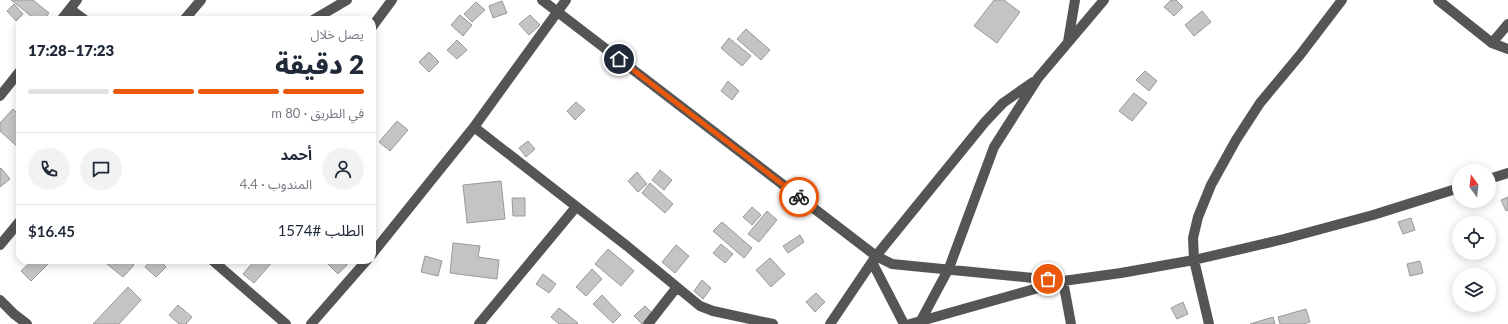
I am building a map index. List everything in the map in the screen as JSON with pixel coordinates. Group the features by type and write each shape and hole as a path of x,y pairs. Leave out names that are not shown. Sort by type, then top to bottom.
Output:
{"street":[{"path":"64,16 77,0"},
{"path":"187,16 201,0"},
{"path":"320,16 347,0"},
{"path":"376,22 392,0"},
{"path":"542,0 874,259 892,264 948,268 1063,280"},
{"path":"376,249 474,127 566,0"},
{"path":"1068,42 1075,0"},
{"path":"916,323 948,268 994,147 1038,78 1104,0"},
{"path":"1209,324 1194,260 1193,238 1198,217 1211,185 1260,103 1300,55 1342,0"},
{"path":"1438,0 1492,43 1508,49"},
{"path":"70,9 80,16"},
{"path":"1492,43 1508,24"},
{"path":"0,96 16,76"},
{"path":"830,324 874,259 985,122 1004,103 1038,78"},
{"path":"474,127 627,246 700,306 713,311 773,324"},
{"path":"1496,177 1508,173"},
{"path":"916,323 1063,280 1121,273 1194,260 1306,233 1452,190"},
{"path":"479,324 576,207"},
{"path":"0,245 16,226"},
{"path":"874,259 904,324"},
{"path":"217,264 286,324"},
{"path":"311,324 364,264"},
{"path":"1063,280 1071,324"},
{"path":"648,324 677,287"},
{"path":"0,300 14,319 27,324"}],"building":[{"path":"11,0 33,0 49,13 47,16 31,16"},
{"path":"994,0 1004,0 1020,12 997,43 974,26"},
{"path":"1171,0 1176,0 1183,7 1174,16 1164,7"},
{"path":"502,1 507,13 493,18 489,6"},
{"path":"476,2 485,10 472,22 464,14"},
{"path":"14,4 23,14 21,16 16,16 16,21 7,11"},
{"path":"1202,11 1211,22 1194,36 1185,25"},
{"path":"460,15 472,25 463,36 451,25"},
{"path":"530,15 540,25 529,35 519,24"},
{"path":"746,29 770,50 761,60 737,39"},
{"path":"729,38 751,56 742,66 721,48"},
{"path":"457,40 467,50 457,59 447,50"},
{"path":"429,52 439,62 429,72 419,62"},
{"path":"1145,71 1157,81 1149,91 1136,80"},
{"path":"728,81 739,91 732,100 721,91"},
{"path":"1134,93 1147,103 1132,121 1119,111"},
{"path":"576,102 585,110 575,120 567,111"},
{"path":"13,109 16,112 16,145 0,131 0,123"},
{"path":"397,121 408,130 390,151 379,142"},
{"path":"528,141 535,149 526,157 519,148"},
{"path":"1,168 10,179 0,187 0,169"},
{"path":"660,170 672,180 664,190 652,180"},
{"path":"637,172 647,184 638,192 628,181"},
{"path":"501,181 505,219 467,223 463,185"},
{"path":"650,183 673,204 665,213 642,193"},
{"path":"1508,197 1508,210 1506,211 1501,200"},
{"path":"512,198 525,198 525,216 513,216"},
{"path":"752,207 761,215 752,225 743,217"},
{"path":"767,211 777,220 759,242 748,234"},
{"path":"1411,218 1415,230 1403,234 1398,222"},
{"path":"722,222 752,248 744,258 713,231"},
{"path":"800,235 804,242 788,253 783,246"},
{"path":"453,243 480,246 478,257 499,260 497,279 450,273"},
{"path":"721,244 733,254 725,263 713,253"},
{"path":"676,245 689,256 675,273 662,262"},
{"path":"608,249 634,271 621,286 595,264"},
{"path":"425,256 442,261 438,276 421,272"},
{"path":"770,258 785,274 771,287 756,270"},
{"path":"1420,261 1423,273 1410,276 1407,264"},
{"path":"29,264 48,264 31,281 21,271"},
{"path":"107,264 134,265 123,277"},
{"path":"148,264 163,264 166,267 156,277 145,267"},
{"path":"252,264 271,264 254,283 243,274"},
{"path":"328,264 346,264 347,265 338,274"},
{"path":"592,269 602,279 586,296 576,287"},
{"path":"543,274 556,284 549,293 536,284"},
{"path":"702,280 711,288 703,299 694,291"},
{"path":"128,287 141,300 119,324 93,324"},
{"path":"816,293 825,302 815,312 806,302"},
{"path":"602,295 621,315 613,323 593,304"},
{"path":"1183,302 1188,314 1177,319 1171,308"},
{"path":"178,305 192,317 186,324 179,324 169,315"},
{"path":"645,306 654,315 642,324 634,316"},
{"path":"559,308 578,323 559,324 551,317"},
{"path":"1306,309 1310,322 1303,324 1280,324 1278,317"},
{"path":"1273,317 1275,324 1250,324"}],"way so far":[{"path":"799,197 876,256 892,264 948,268 1048,279"}],"route":[{"path":"619,59 799,197"}]}
